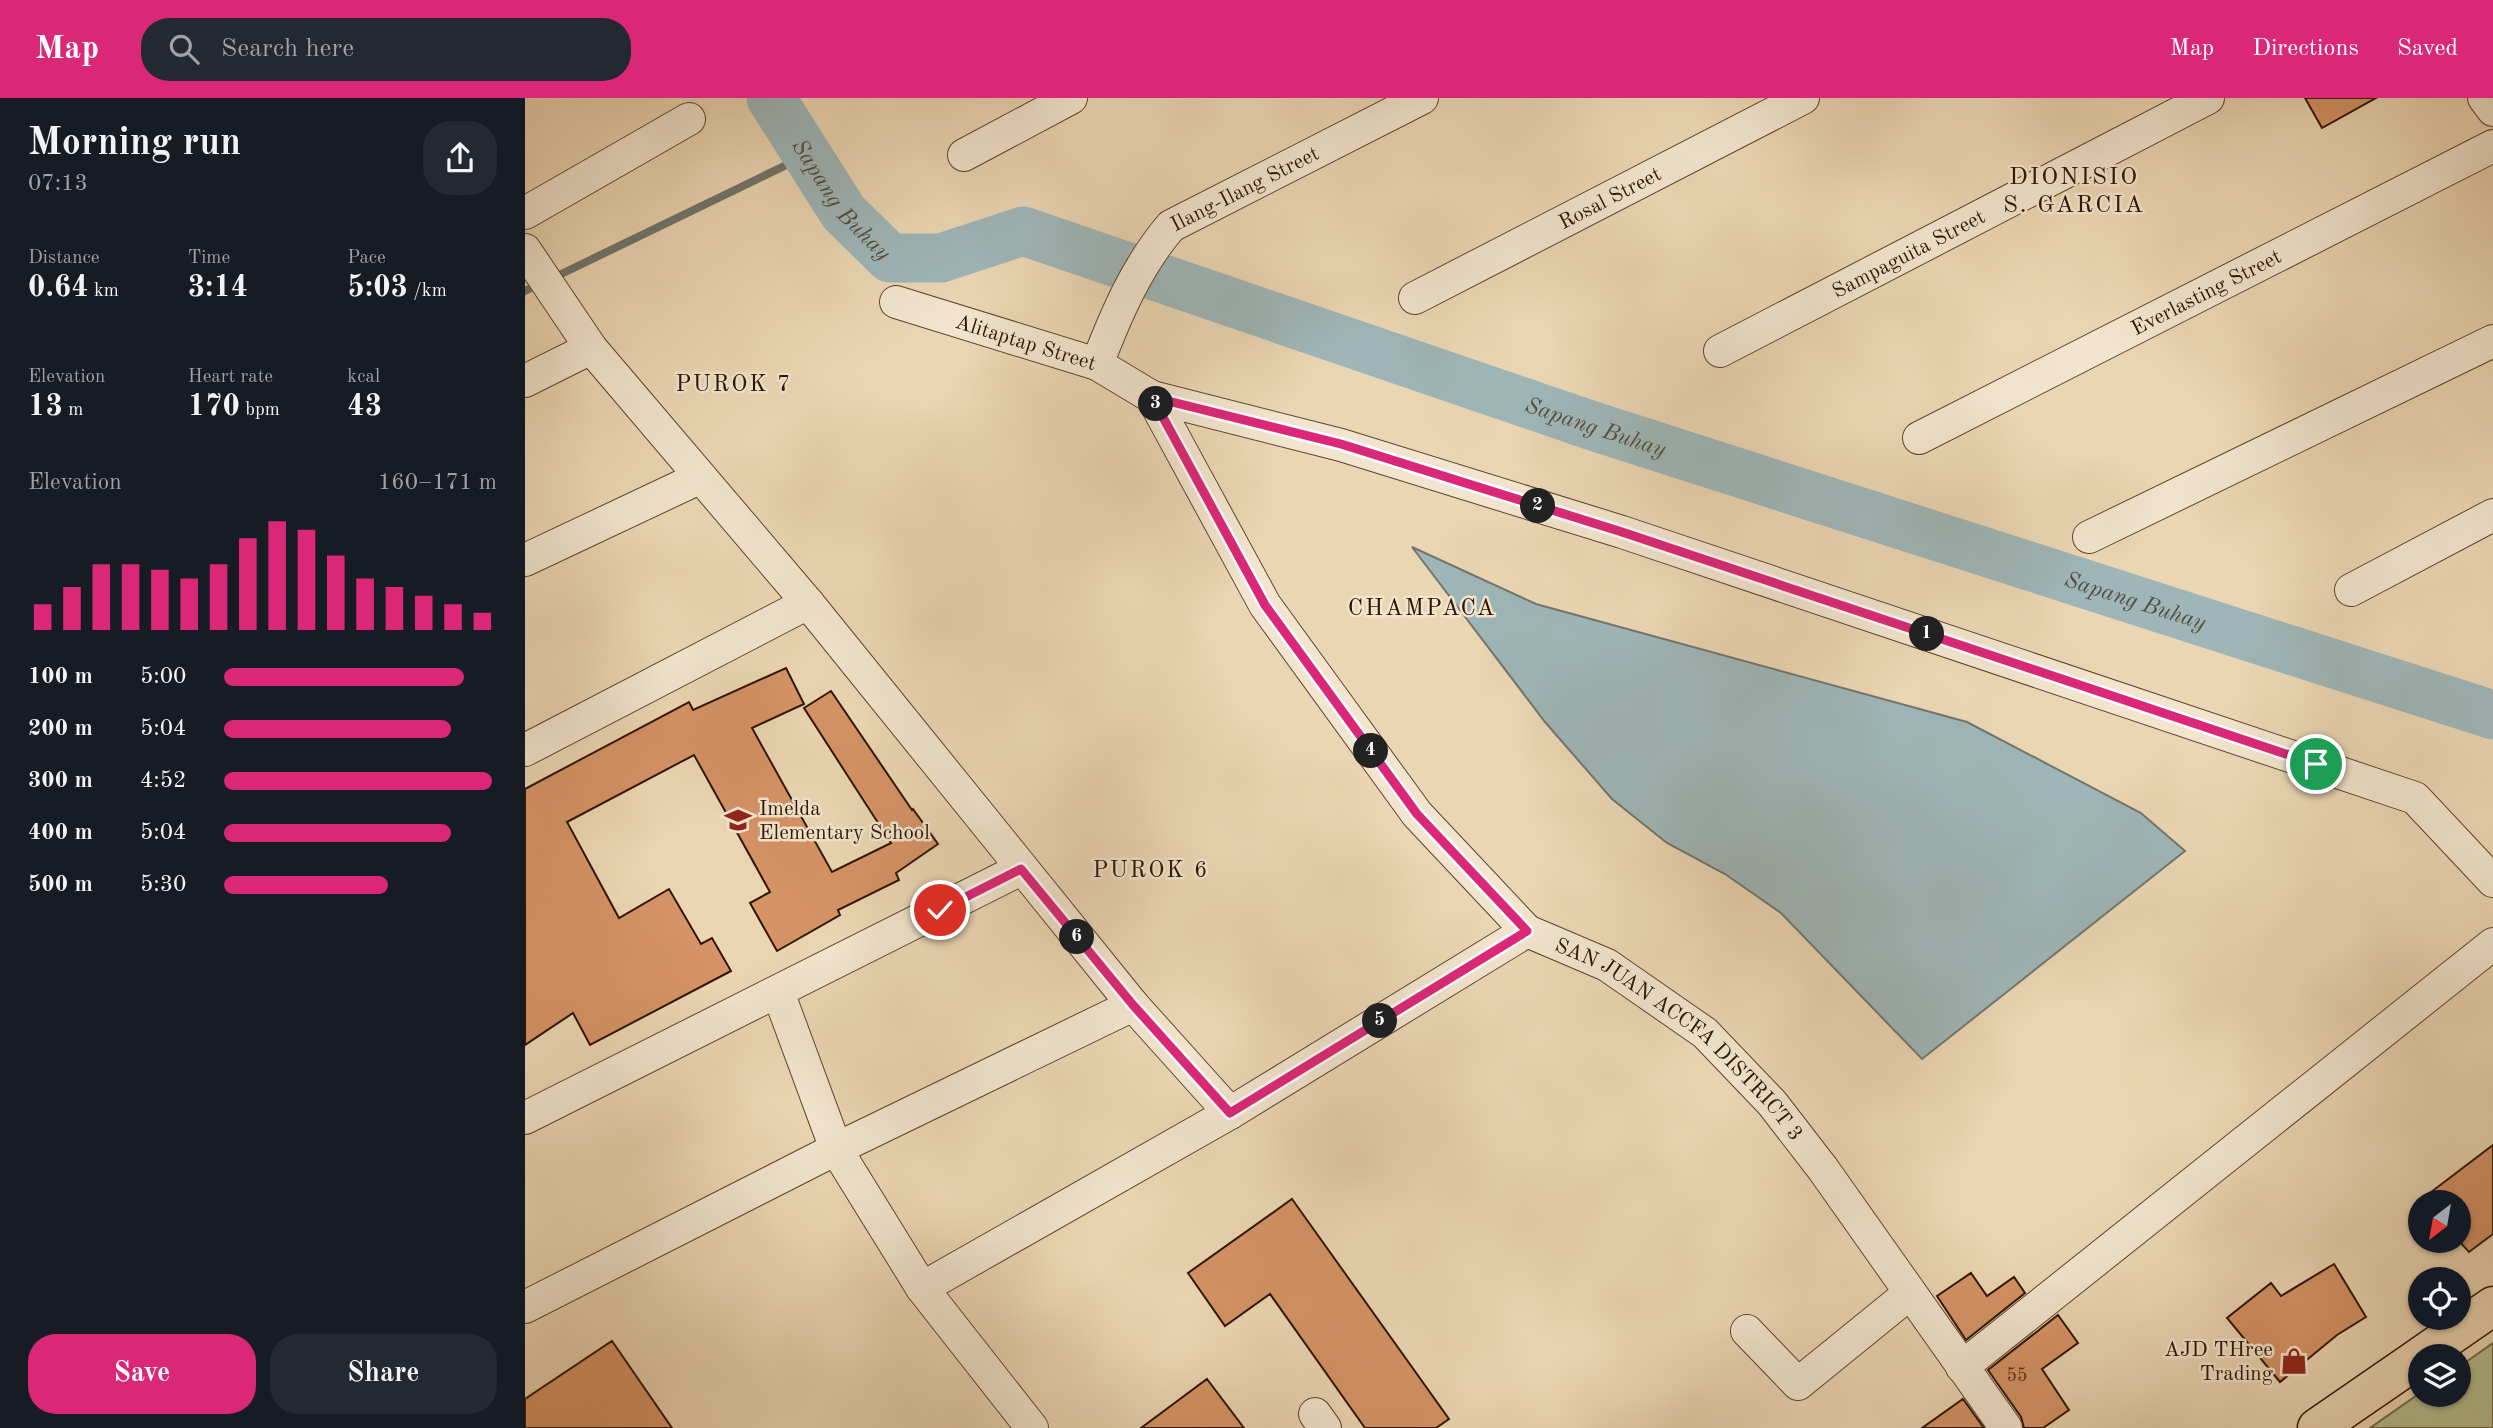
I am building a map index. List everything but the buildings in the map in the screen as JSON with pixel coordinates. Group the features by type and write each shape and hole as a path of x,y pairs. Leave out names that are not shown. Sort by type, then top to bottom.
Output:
{"main road":[{"path":"2439,1344 2493,1306"},
{"path":"2317,1428 2356,1416 2408,1369"}],"street":[{"path":"964,155 1071,98"},
{"name":"Ilang-Ilang Street","path":"1097,364 1120,305 1153,247 1171,226 1422,98"},
{"name":"Rosal Street","path":"1415,298 1803,98"},
{"name":"Sampaguita Street","path":"1720,351 2208,98"},
{"path":"2484,98 2493,110"},
{"path":"525,213 689,119"},
{"name":"Everlasting Street","path":"1919,438 2493,146"},
{"path":"534,264 591,348 808,603 1133,1005 1230,1113"},
{"name":"Alitaptap Street","path":"897,302 1097,364 1152,397 1341,444 1622,532 2415,798 2493,881"},
{"path":"2089,537 2491,346"},
{"path":"525,382 591,348"},
{"path":"1152,397 1265,605 1417,814 1527,931"},
{"path":"525,560 699,478"},
{"path":"2350,590 2493,515"},
{"path":"525,750 808,603"},
{"path":"525,1118 1021,869"},
{"name":"SAN JUAN ACCFA DISTRICT 3","path":"922,1288 1230,1113 1527,931 1607,965 1705,1033 1772,1103 1823,1169 2006,1428"},
{"path":"1962,1367 2493,944"},
{"path":"778,992 835,1149 922,1288 1033,1428"},
{"path":"525,1307 835,1149 1133,1005"},
{"path":"1747,1331 1798,1384 1910,1293"}],"green space":[{"path":"2493,1343 2493,1428 2370,1428 2408,1401 2408,1407 2471,1407 2471,1359"}],"water":[{"path":"1412,547 1536,604 1967,722 2141,813 2185,851 1922,1059 1781,913 1725,874 1667,843 1612,799 1545,722"}],"waterway":[{"name":"Sapang Buhay","path":"771,98 844,213 890,258 941,258 1023,231 1593,426 2493,715"},
{"path":"553,278 807,155"},
{"path":"525,291 541,283"}],"place":[{"name":"Imelda Elementary School","path":"738,820"},
{"name":"AJD THree Trading","path":"2294,1361"}],"district":[{"name":"DIONISIO S. GARCIA","path":"2074,190"},
{"name":"PUROK 7","path":"734,383"},
{"name":"CHAMPACA","path":"1422,607"},
{"name":"PUROK 6","path":"1151,869"}],"route":[{"path":"940,910 1021,869 1133,1005 1230,1113 1527,931 1417,814 1265,605 1152,397 1341,444 1622,532 2316,764"}]}
